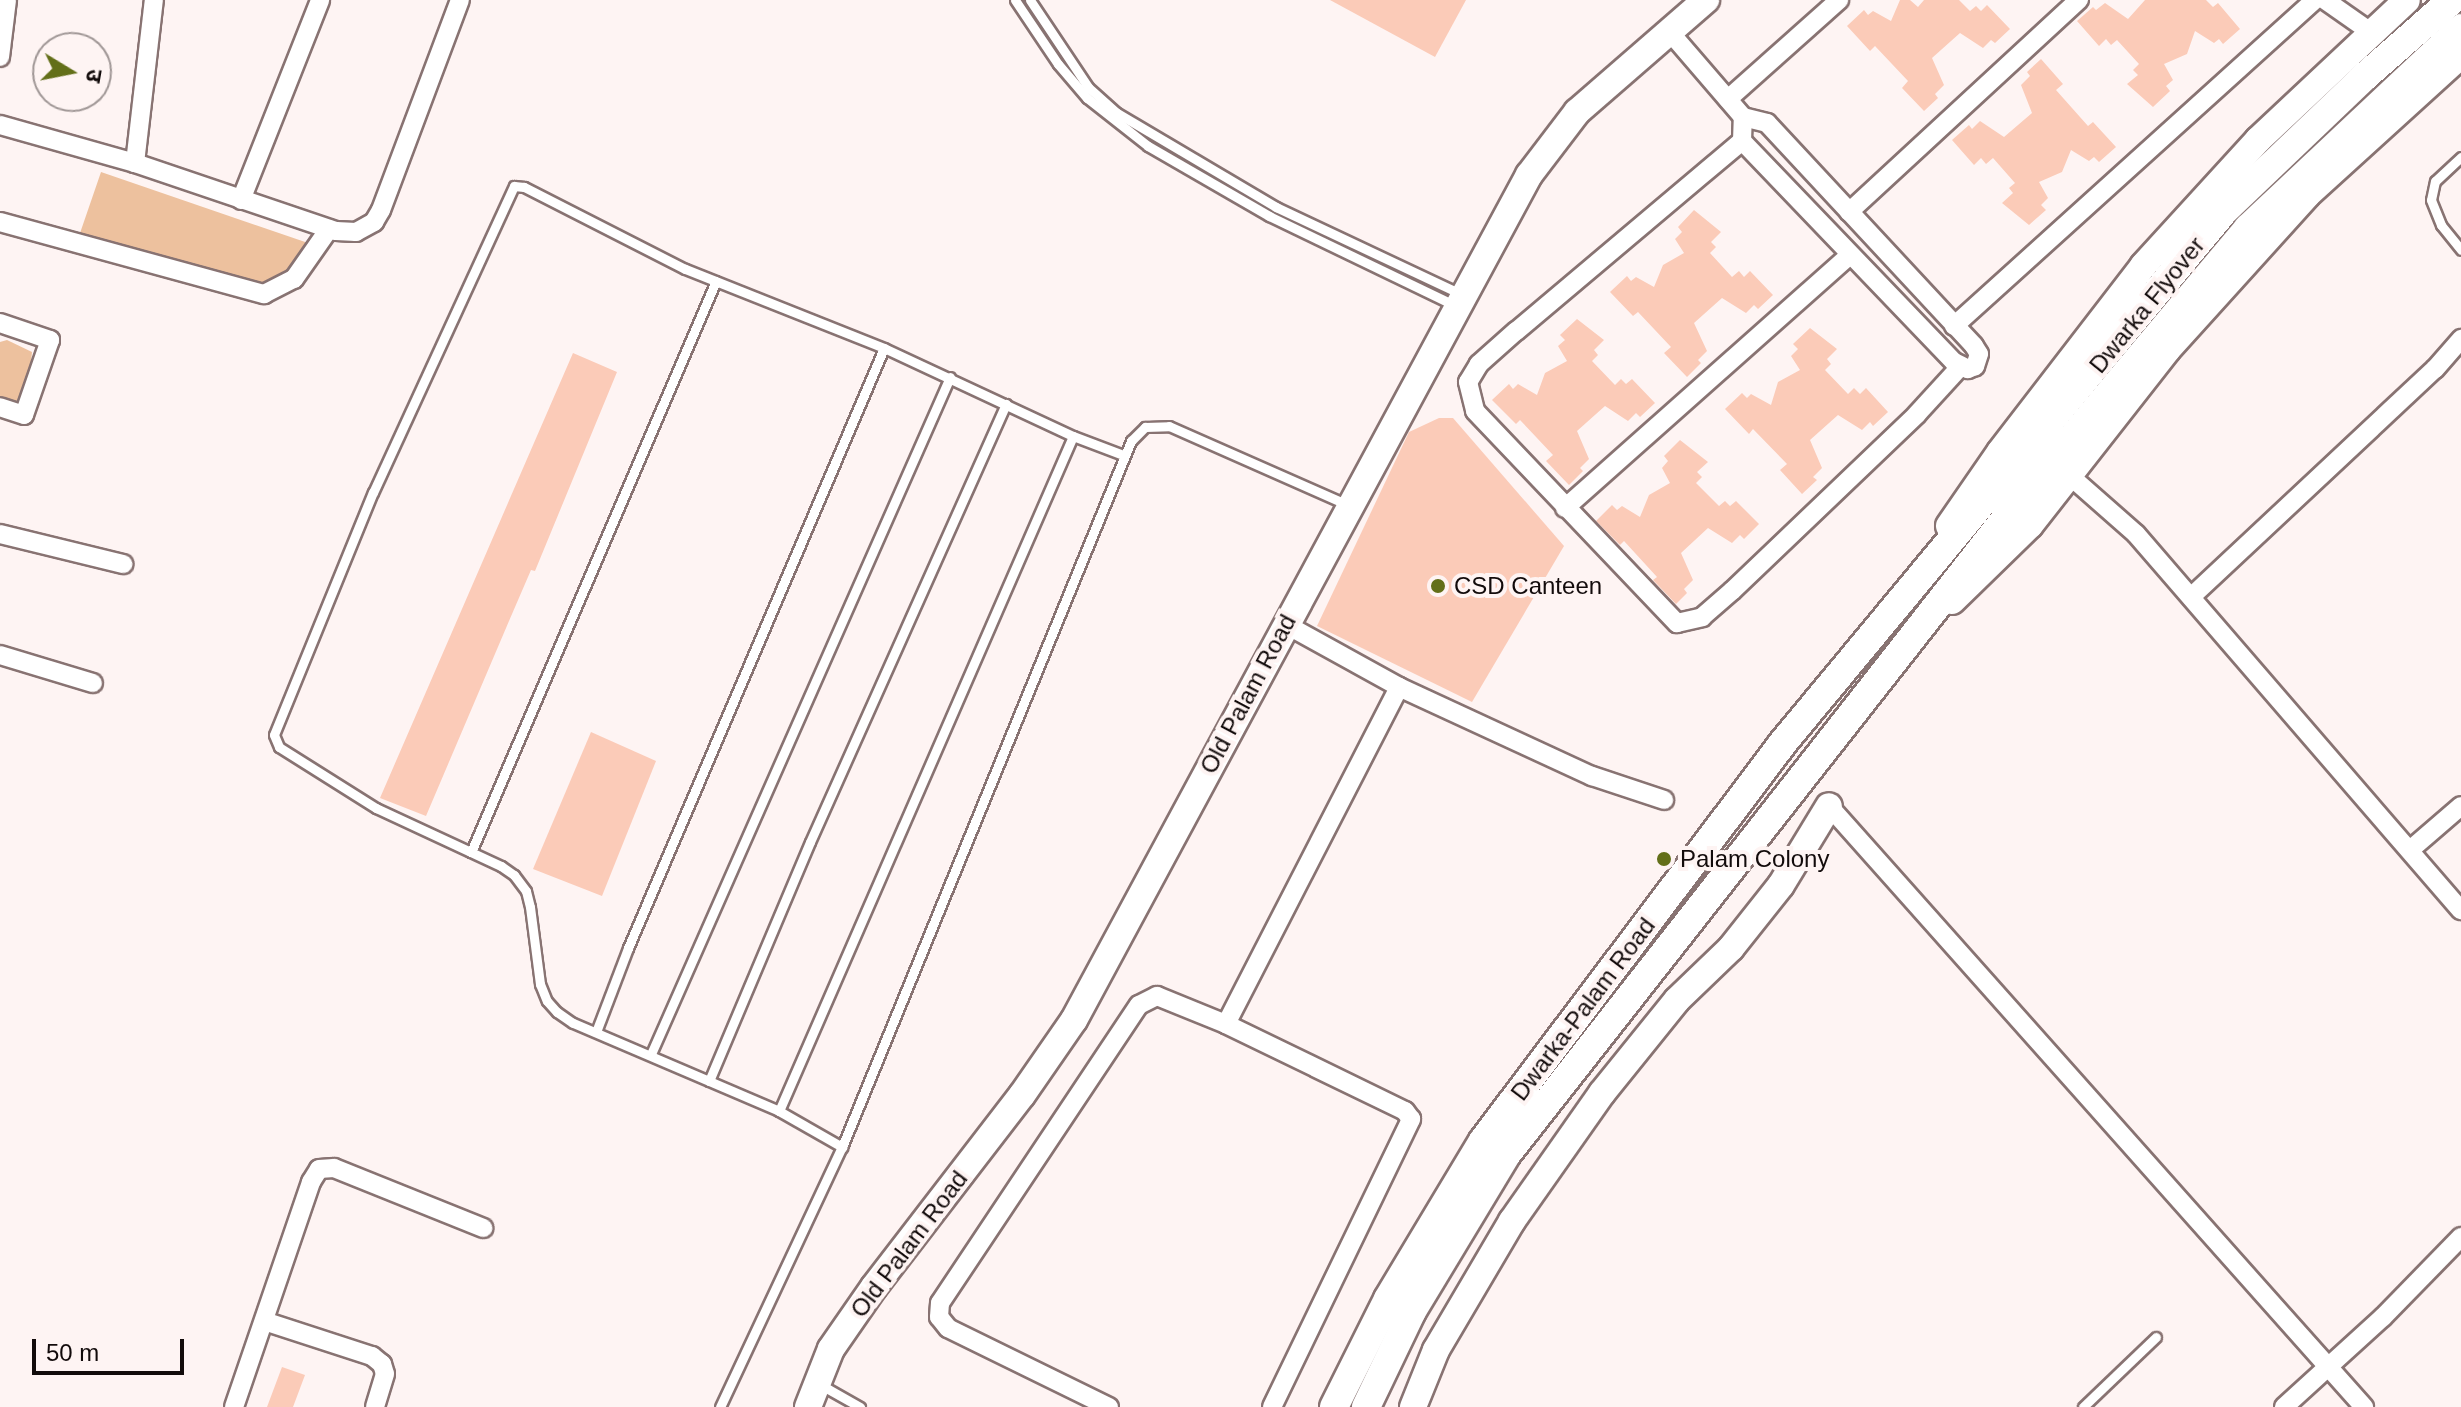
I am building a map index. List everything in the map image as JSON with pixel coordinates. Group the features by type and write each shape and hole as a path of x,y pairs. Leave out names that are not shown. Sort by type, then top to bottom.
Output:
{"main road":[{"name":"Dwarka Flyover","path":"1872,637 2224,211 2362,79 2452,0"},
{"name":"Dwarka Flyover","path":"1901,652 1960,576 2248,228 2461,28"},
{"name":"Dwarka-Palam Road","path":"1334,1407 1388,1299 1483,1141 1782,744 1872,637"},
{"name":"Dwarka-Palam Road","path":"1366,1407 1412,1311 1506,1155 1901,652"}],"street":[{"path":"0,57 7,0"},
{"path":"135,163 154,0"},
{"path":"0,125 135,163 329,229 356,232 374,222 460,0"},
{"name":"Old Palam Road","path":"813,1395 831,1349 874,1287 1022,1095 1074,1020 1529,175 1577,112 1706,0"},
{"path":"1728,99 1839,0"},
{"path":"1849,212 2079,0"},
{"path":"1954,326 2315,0"},
{"path":"2325,0 2372,33"},
{"path":"1872,637 2000,452 2143,266 2258,140 2407,0"},
{"path":"241,200 314,1"},
{"path":"1669,31 1743,117 1767,123 1954,326 1979,354 1975,366 1961,366 1742,141 1743,117"},
{"path":"1901,652 2030,525 2167,350 2307,195 2461,55"},
{"path":"1742,141 1516,331 1479,364 1468,382 1475,411 1565,508 1677,623 1702,617 1917,414 1961,366"},
{"path":"0,222 264,294 294,279 329,229"},
{"path":"1565,508 1850,255"},
{"path":"0,323 50,340 24,415 0,407"},
{"path":"2191,597 2435,369 2461,339"},
{"path":"2069,475 2136,534 2461,910"},
{"path":"0,534 123,564"},
{"path":"1285,624 1399,687 1592,776 1664,800"},
{"path":"0,655 93,683"},
{"path":"1226,1024 1399,687"},
{"path":"1413,1407 1436,1350 1512,1221 1602,1093 1677,1000 1731,948 1781,885 1829,806 2364,1407"},
{"path":"2410,850 2461,806"},
{"path":"1109,1407 948,1328 939,1317 940,1303 1139,1005 1157,996 1226,1024 1405,1111 1411,1119 1272,1407"},
{"path":"234,1407 319,1169 334,1168 483,1228"},
{"path":"2284,1407 2461,1237"},
{"path":"264,1321 372,1356 382,1364 385,1374 375,1407"}],"lane":[{"path":"1015,0 1058,64 1087,98 1148,146 1269,216 1459,300"},
{"path":"1030,0 1088,87 1117,113 1276,207 1459,300"},
{"path":"2461,157 2435,181 2431,200 2441,225 2461,250"},
{"path":"842,1147 779,1111 573,1023 547,1001 535,959 526,891 501,866 376,808 276,742 275,727 373,492 514,186 524,187 638,247 884,348 1073,436 1123,455"},
{"path":"471,852 716,281"},
{"path":"596,1032 634,934 884,348"},
{"path":"651,1054 950,377"},
{"path":"709,1081 810,842 1006,404"},
{"path":"720,1407 842,1147 1123,455 1138,432 1157,425 1169,426 1349,506"},
{"path":"779,1111 1073,436"},
{"path":"2083,1407 2156,1337"},
{"path":"813,1395 860,1407"}],"shaded area":[{"path":"101,172 311,244 302,259 282,278 261,289 78,239"},
{"path":"7,340 32,352 29,383 19,410 0,410 0,342"}],"building":[{"path":"1330,0 1466,0 1435,57"},
{"path":"1900,0 1910,0 1918,7 1924,0 1959,0 1970,11 1976,6 1981,11 1987,5 2010,29 1995,43 1991,40 1983,48 1960,33 1932,58 1944,85 1935,94 1938,98 1924,111 1902,88 1908,81 1875,46 1870,51 1847,26 1864,10 1868,15 1873,11 1891,21"},
{"path":"2145,0 2206,0 2213,7 2218,3 2240,29 2223,44 2219,39 2214,43 2195,31 2187,54 2164,64 2173,80 2166,86 2170,91 2153,107 2127,84 2138,75 2133,70 2139,64 2117,40 2111,45 2106,39 2099,46 2077,21 2093,7 2096,10 2105,3 2128,19"},
{"path":"2041,59 2063,84 2056,90 2088,126 2093,122 2116,147 2099,162 2094,157 2089,161 2071,150 2062,172 2039,182 2048,198 2041,205 2046,210 2029,225 2002,203 2013,193 2009,188 2015,183 1993,158 1986,164 1981,158 1974,165 1952,140 1969,125 1972,129 1980,121 2004,137 2032,113 2021,85 2030,76 2027,72"},
{"path":"1694,210 1721,232 1711,242 1716,247 1710,253 1732,277 1739,271 1744,277 1750,271 1773,295 1758,309 1754,305 1746,313 1722,298 1694,323 1707,351 1698,360 1701,363 1687,377 1664,353 1671,347 1638,312 1633,316 1610,292 1627,276 1631,281 1636,277 1654,287 1663,265 1684,253 1675,239 1682,232 1678,227"},
{"path":"1577,319 1604,340 1594,350 1598,355 1592,361 1615,385 1621,379 1626,384 1632,379 1655,403 1640,417 1636,413 1628,421 1605,406 1577,431 1589,459 1580,468 1583,471 1569,485 1546,461 1553,455 1520,420 1516,424 1492,400 1509,384 1513,389 1518,384 1537,395 1545,373 1567,361 1558,346 1565,340 1560,335"},
{"path":"1810,328 1837,349 1827,359 1831,364 1825,370 1848,394 1854,388 1860,394 1866,388 1888,412 1873,426 1870,422 1862,430 1838,415 1810,440 1822,468 1813,477 1817,480 1802,494 1780,470 1787,464 1753,429 1749,434 1725,409 1742,393 1747,398 1751,394 1771,405 1778,382 1800,370 1791,356 1798,349 1793,344"},
{"path":"573,353 617,372 535,571 531,570 426,816 380,798"},
{"name":"CSD Canteen","path":"1439,418 1453,418 1564,546 1472,702 1317,626 1409,432"},
{"path":"1680,440 1708,462 1697,472 1702,477 1696,483 1719,506 1725,501 1730,506 1736,501 1759,524 1744,539 1740,535 1732,543 1708,528 1681,553 1693,580 1684,589 1687,593 1676,604 1653,580 1657,577 1624,541 1620,545 1596,521 1612,505 1617,510 1622,506 1640,517 1649,495 1670,483 1662,468 1668,461 1664,456"},
{"path":"591,732 656,761 602,896 533,869"},
{"path":"282,1367 305,1375 293,1407 267,1407"}],"place":[{"name":"CSD Canteen","path":"1438,586"},
{"name":"Palam Colony","path":"1664,859"}]}
